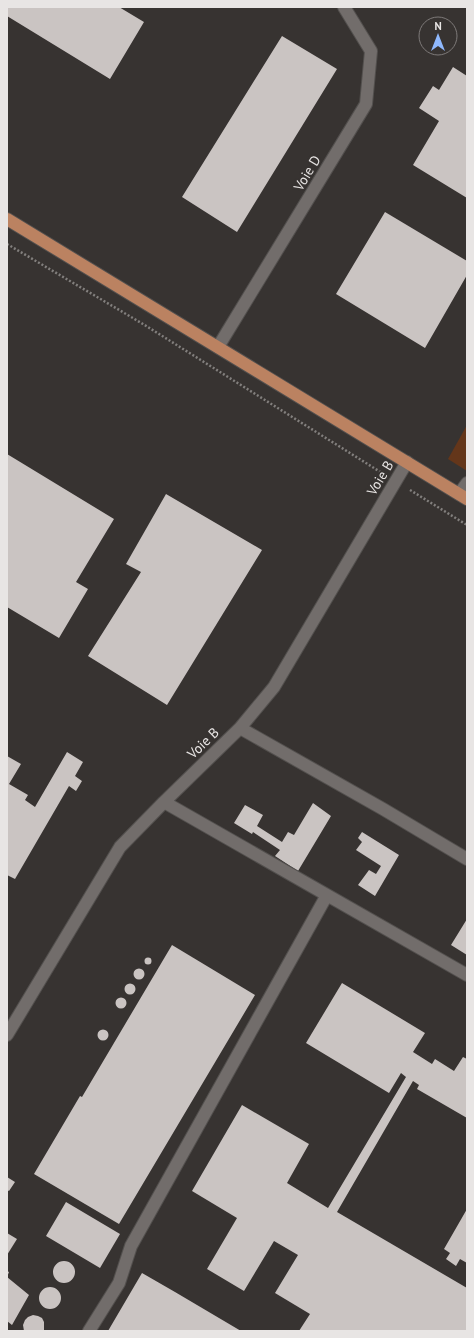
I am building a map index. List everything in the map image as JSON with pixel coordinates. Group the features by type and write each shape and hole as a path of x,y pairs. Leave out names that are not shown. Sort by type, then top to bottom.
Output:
{"main road":[{"path":"7,219 463,497"}],"lane":[{"name":"Voie D","path":"218,347 366,104 371,52 344,7"},
{"name":"Voie B","path":"7,1035 120,847 240,728 274,687 407,462"},
{"path":"463,497 467,483"},
{"path":"240,728 383,809 467,859"},
{"path":"164,802 467,976"},
{"path":"89,1331 119,1283 131,1246 327,895"}],"path":[{"path":"7,244 163,337 467,525"}],"shaded area":[{"path":"467,425 467,471 448,459"}],"building":[{"path":"7,7 119,7 144,22 110,79 7,16"},
{"path":"282,36 337,69 237,232 182,197"},
{"path":"453,67 467,76 467,198 413,165 439,121 419,108 433,86 439,90"},
{"path":"385,212 467,261 467,275 425,348 336,294"},
{"path":"7,454 114,519 76,582 88,589 59,638 7,607"},
{"path":"166,494 262,550 167,705 88,656 141,572 126,564"},
{"path":"67,752 83,762 75,776 82,781 76,791 69,786 15,879 7,875 7,756 21,764 9,784 28,795 25,800 35,807"},
{"path":"313,803 331,816 298,871 275,856 280,850 253,832 252,834 234,823 245,805 263,815 257,826 282,842 288,832 294,835"},
{"path":"362,832 399,855 375,896 358,885 369,870 376,874 381,866 356,850 362,842 358,838"},
{"path":"467,919 467,955 451,945"},
{"path":"172,945 255,995 119,1224 34,1174 80,1096 82,1097"},
{"path":"148,957 151,958 151,964 148,965 145,964 144,961 145,958"},
{"path":"139,968 143,970 145,974 143,978 139,980 135,978 133,974 135,970"},
{"path":"130,983 134,985 136,989 134,993 130,995 126,993 124,989 126,985"},
{"path":"342,983 425,1033 413,1052 432,1064 435,1059 454,1071 463,1057 467,1059 467,1118 417,1089 419,1085 413,1081 337,1212 467,1288 467,1331 299,1331 310,1314 275,1293 298,1255 274,1241 244,1291 207,1269 237,1218 192,1191 242,1105 309,1144 287,1183 328,1208 406,1077 401,1073 389,1093 306,1043"},
{"path":"121,997 125,999 127,1003 125,1007 121,1009 117,1007 115,1003 117,999"},
{"path":"103,1029 107,1031 109,1035 107,1039 103,1041 99,1039 97,1035 99,1031"},
{"path":"7,1177 15,1182 9,1191 7,1190"},
{"path":"66,1202 120,1234 100,1268 46,1236"},
{"path":"467,1209 467,1263 460,1259 456,1266 446,1259 450,1253 444,1249"},
{"path":"7,1233 17,1239 7,1255"},
{"path":"64,1261 72,1264 75,1272 72,1280 64,1283 56,1280 53,1272 56,1264"},
{"path":"142,1273 175,1292 241,1331 108,1331"},
{"path":"7,1277 29,1295 12,1325 7,1321"},
{"path":"50,1287 58,1290 61,1298 58,1306 50,1309 42,1306 39,1298 42,1290"},
{"path":"33,1315 42,1318 44,1322 44,1331 24,1331 23,1325 25,1320"}]}
